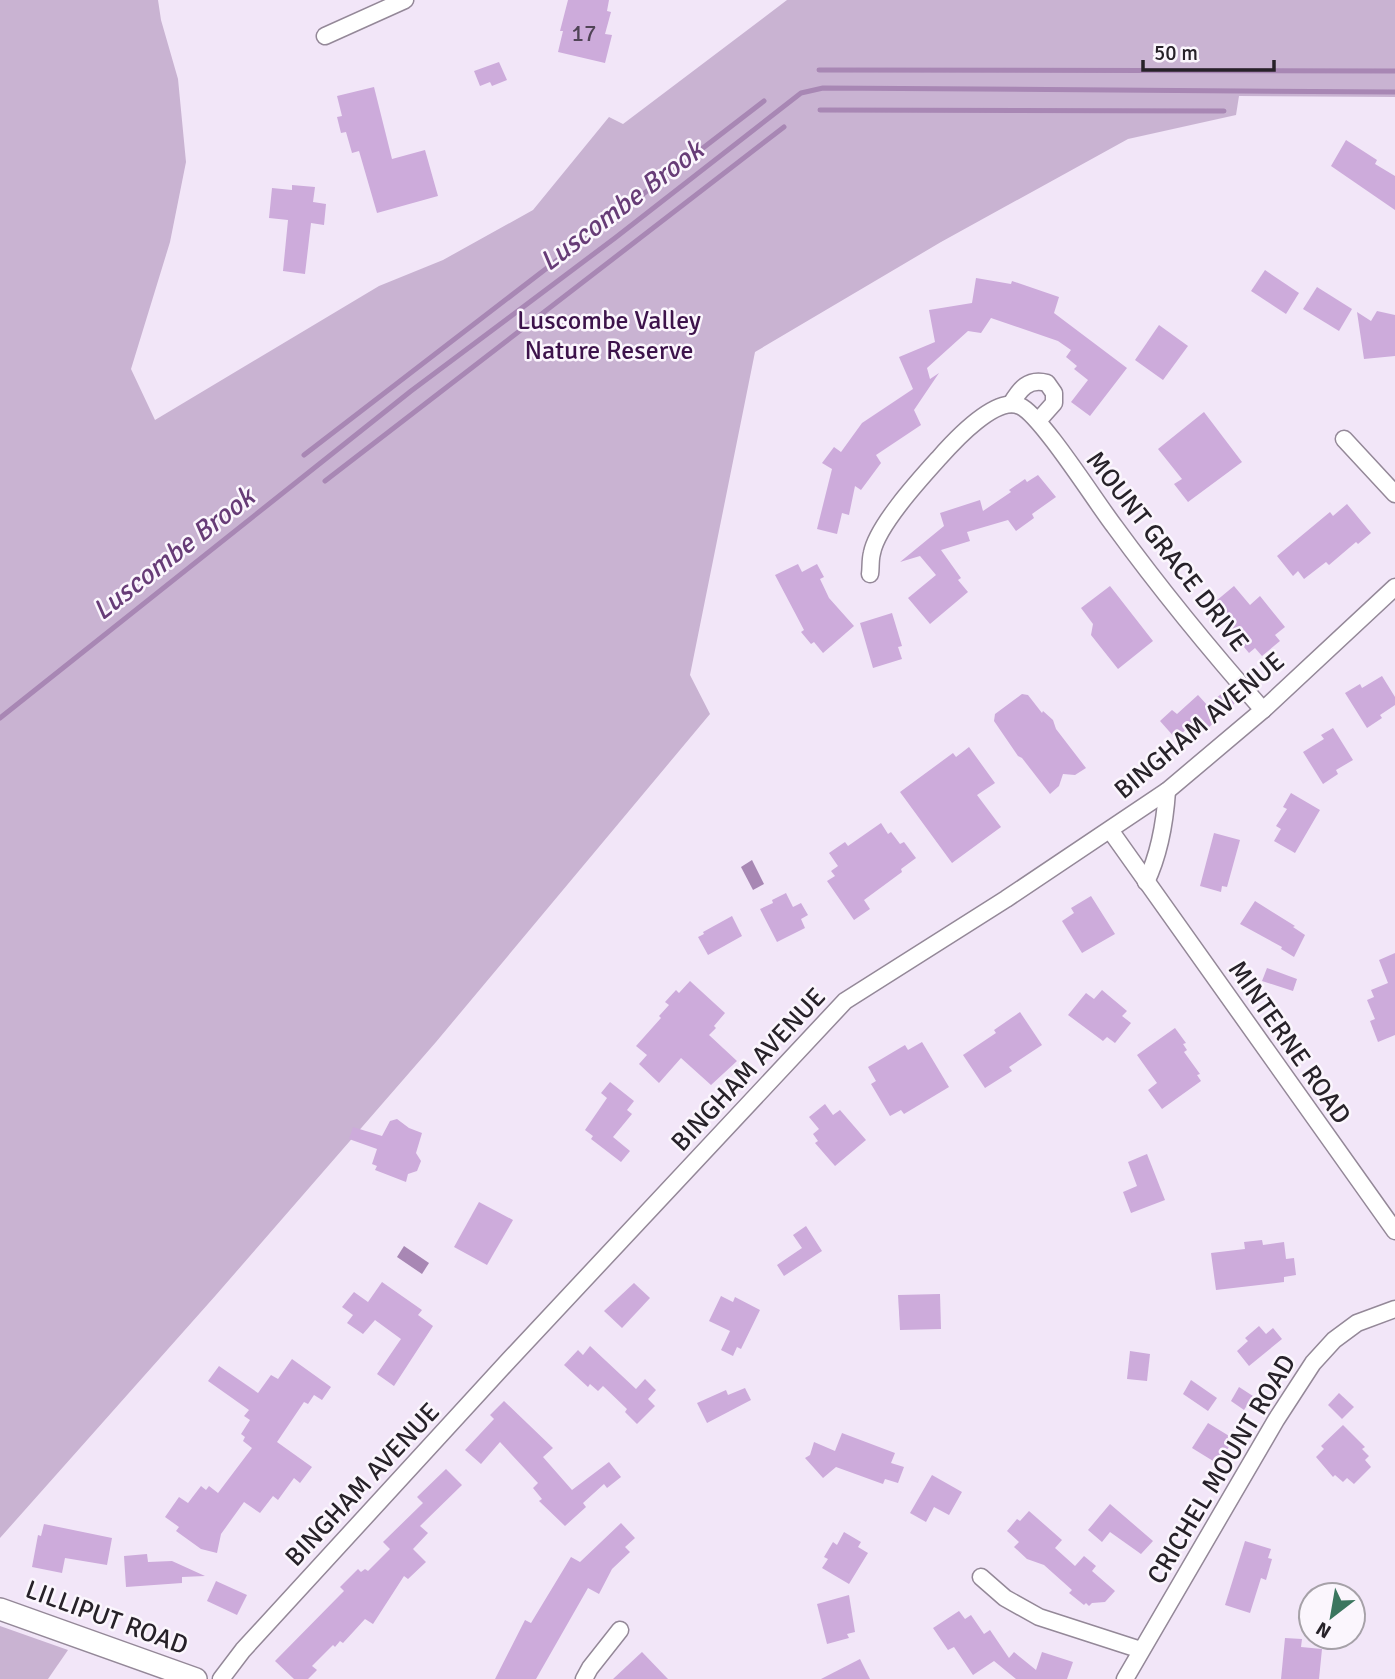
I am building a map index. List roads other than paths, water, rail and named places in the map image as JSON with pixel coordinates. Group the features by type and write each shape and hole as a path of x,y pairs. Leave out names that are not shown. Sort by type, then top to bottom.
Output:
{"street":[{"path":"325,36 405,0"},
{"path":"870,575 872,551 880,534 922,477 968,429 1004,404 1011,404 1026,384 1036,380 1047,383 1054,393 1054,403 1038,421"},
{"name":"MOUNT GRACE DRIVE","path":"1011,404 1020,406 1038,421 1123,538 1263,710"},
{"path":"1344,439 1395,495"},
{"name":"BINGHAM AVENUE","path":"221,1679 252,1640 500,1369 845,1001 1006,899 1167,790 1263,710 1395,587"},
{"path":"1146,882 1154,865 1167,790"},
{"name":"MINTERNE ROAD","path":"1110,830 1395,1231"},
{"name":"CRICHEL MOUNT ROAD","path":"1125,1679 1312,1363 1334,1340 1357,1324 1395,1309"},
{"path":"981,1577 1005,1598 1039,1617 1141,1650"},
{"name":"LILLIPUT ROAD","path":"0,1609 195,1679"},
{"path":"584,1679 620,1630"}],"waterway":[{"path":"819,70 1395,71"},
{"name":"Luscombe Brook","path":"0,718 411,391 615,238 801,93 823,88 1395,92"},
{"path":"304,455 764,101"},
{"path":"820,110 1224,111"},
{"path":"325,481 784,127"}],"park label":[{"name":"Luscombe Valley Nature Reserve","path":"609,335"}]}
